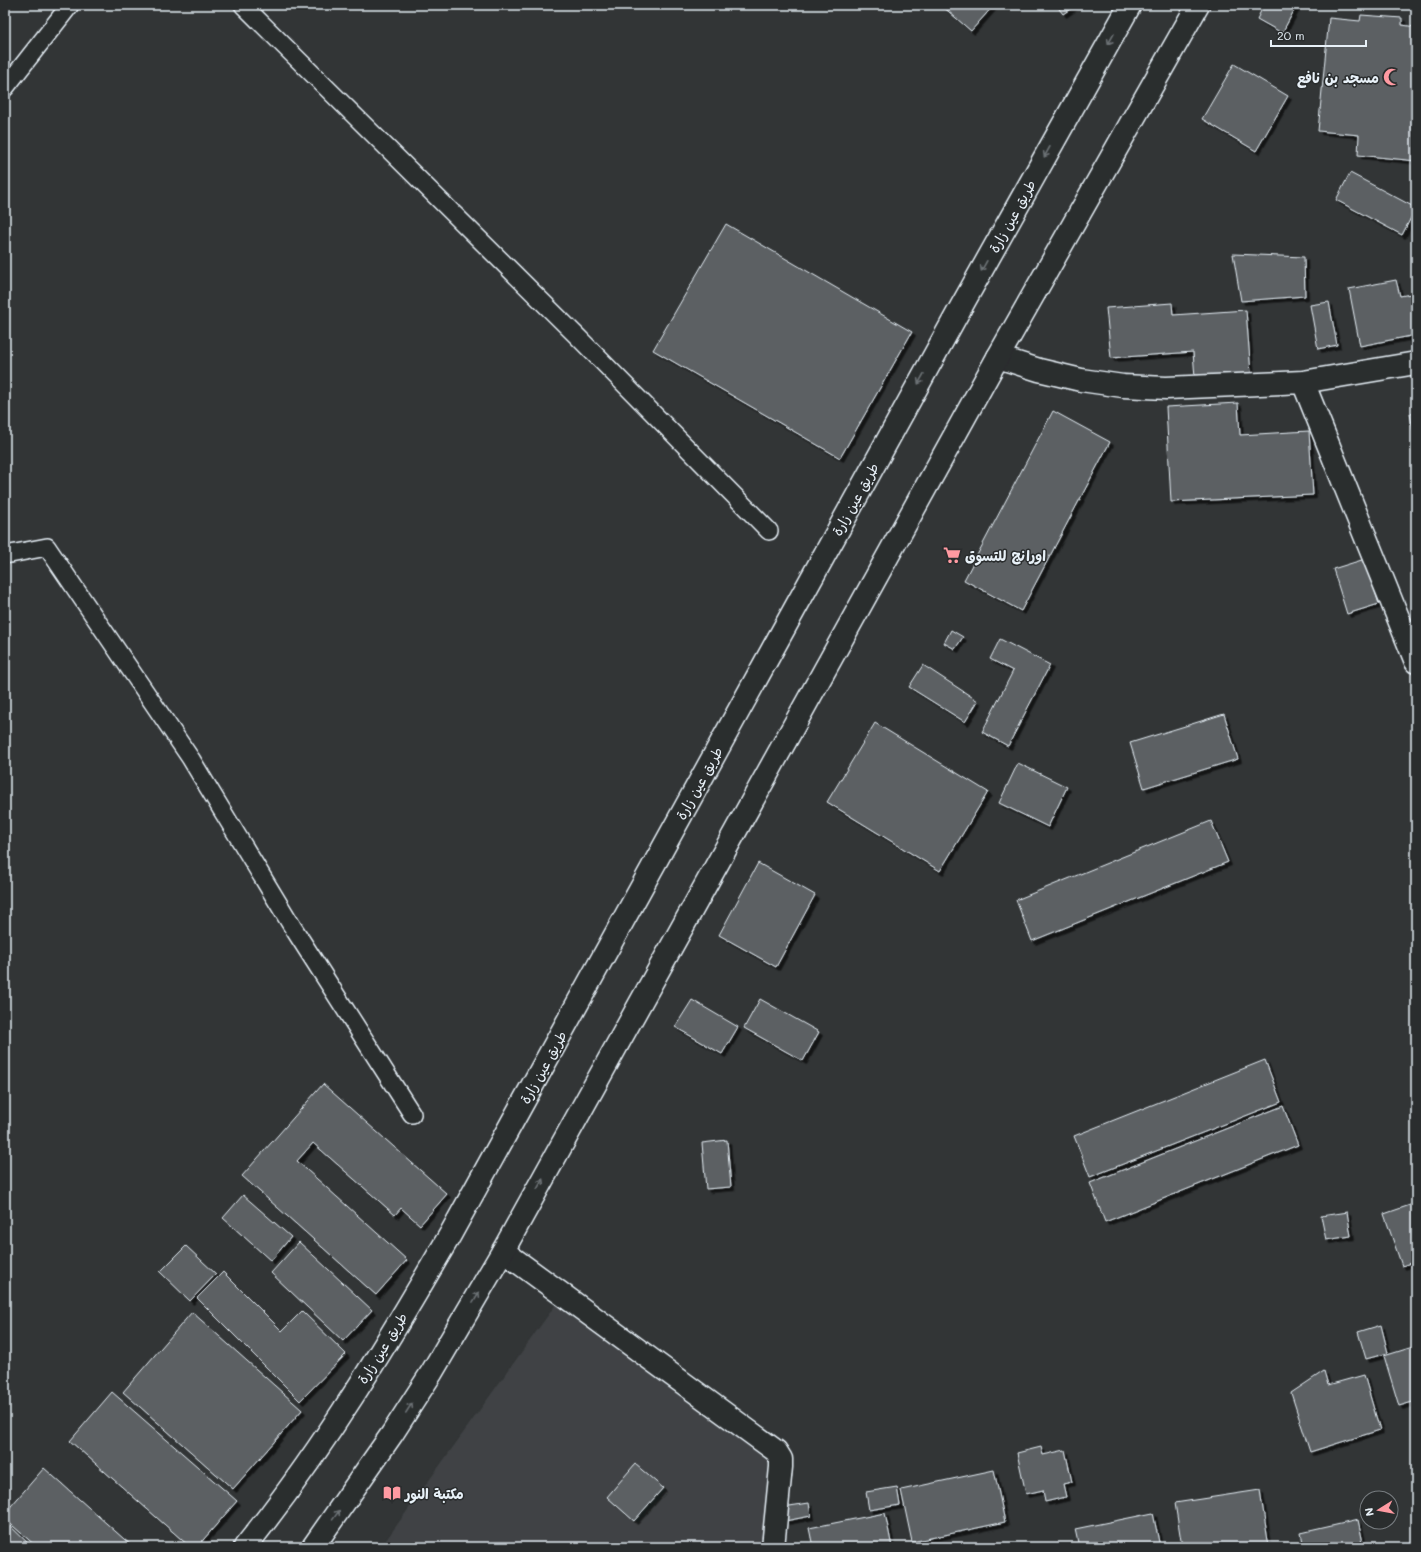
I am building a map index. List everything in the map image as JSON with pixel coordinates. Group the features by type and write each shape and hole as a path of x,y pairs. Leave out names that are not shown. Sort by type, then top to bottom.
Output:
{"main road":[{"name":"طريق عين زارة","path":"245,1547 269,1518 359,1385 408,1308 957,314 1130,5"},
{"path":"313,1547 424,1384 503,1252 998,357 1198,5"},
{"path":"998,357 1039,370 1081,380 1123,386 1166,388 1303,382 1416,363"},
{"path":"1303,382 1416,662"},
{"path":"503,1252 776,1451 781,1459 781,1467 773,1547"}],"lane":[{"path":"5,88 70,5"},
{"path":"243,5 578,337 769,531"},
{"path":"5,555 47,547 191,759 292,926 412,1114"}],"shaded area":[{"path":"559,1300 773,1462 764,1547 381,1547"}],"building":[{"path":"941,5 994,5 971,31"},
{"path":"1056,5 1076,5 1063,14"},
{"path":"1264,5 1297,5 1282,33 1257,19"},
{"path":"1361,15 1402,18 1402,25 1416,27 1416,161 1358,155 1359,135 1318,131 1329,18 1360,21"},
{"path":"1234,64 1288,96 1256,151 1202,119"},
{"path":"1350,173 1416,208 1402,235 1336,200"},
{"path":"726,224 912,332 840,458 653,350"},
{"path":"1233,254 1304,257 1305,296 1241,301"},
{"path":"1396,280 1400,296 1416,293 1416,335 1360,346 1349,289"},
{"path":"1329,302 1337,345 1318,349 1310,305"},
{"path":"1172,303 1173,315 1246,310 1251,374 1195,378 1193,352 1111,358 1106,308"},
{"path":"1238,403 1240,435 1309,431 1313,495 1171,502 1166,407"},
{"path":"1053,411 1110,442 1021,611 964,580"},
{"path":"1416,413 1416,444 1410,414"},
{"path":"1365,559 1379,604 1347,614 1333,569"},
{"path":"951,630 963,637 955,649 944,643"},
{"path":"1000,639 1050,665 1008,746 982,732 1013,671 990,659"},
{"path":"923,665 978,701 965,722 909,687"},
{"path":"1224,714 1238,759 1144,788 1130,743"},
{"path":"875,723 988,792 940,871 827,802"},
{"path":"1018,763 1067,787 1048,827 999,803"},
{"path":"1211,821 1228,862 1032,941 1016,900"},
{"path":"758,863 815,895 776,967 719,935"},
{"path":"760,999 819,1032 803,1061 744,1028"},
{"path":"692,1000 738,1027 722,1054 675,1027"},
{"path":"1265,1060 1281,1102 1090,1177 1074,1136"},
{"path":"323,1084 447,1194 420,1225 401,1208 395,1215 313,1143 297,1161 407,1260 376,1295 242,1176"},
{"path":"1283,1106 1298,1145 1105,1222 1090,1183"},
{"path":"727,1140 731,1187 706,1189 702,1143"},
{"path":"243,1195 291,1237 271,1261 223,1218"},
{"path":"1416,1203 1416,1261 1402,1266 1384,1214"},
{"path":"1347,1212 1351,1236 1326,1240 1321,1216"},
{"path":"299,1242 372,1310 343,1341 271,1273"},
{"path":"186,1246 216,1274 190,1301 160,1272"},
{"path":"223,1272 282,1331 302,1311 346,1354 300,1401 197,1298"},
{"path":"192,1312 302,1410 233,1489 123,1392"},
{"path":"1381,1325 1388,1353 1366,1359 1358,1332"},
{"path":"1416,1346 1416,1401 1399,1406 1384,1356"},
{"path":"1324,1371 1328,1385 1364,1375 1380,1430 1310,1452 1291,1393"},
{"path":"112,1392 237,1501 197,1547 190,1547 70,1441"},
{"path":"1041,1447 1043,1455 1065,1450 1072,1482 1063,1484 1066,1497 1045,1502 1043,1490 1026,1494 1017,1453"},
{"path":"635,1464 663,1488 634,1521 607,1497"},
{"path":"44,1468 133,1547 37,1547 5,1519 5,1513"},
{"path":"994,1470 1005,1522 912,1542 901,1490"},
{"path":"897,1487 900,1505 869,1510 866,1492"},
{"path":"1260,1490 1269,1547 1182,1547 1175,1503"},
{"path":"809,1503 811,1516 785,1521 783,1507"},
{"path":"885,1513 892,1547 813,1547 809,1528"},
{"path":"1153,1513 1160,1547 1079,1547 1075,1529"},
{"path":"1358,1520 1364,1547 1304,1547 1301,1533"},
{"path":"5,1521 32,1547 5,1547"}],"place":[{"name":"مسجد بن نافع","path":"1392,77"},
{"name":"اورانج للتسوق","path":"952,555"},
{"name":"مكتبة النور","path":"392,1493"}]}
